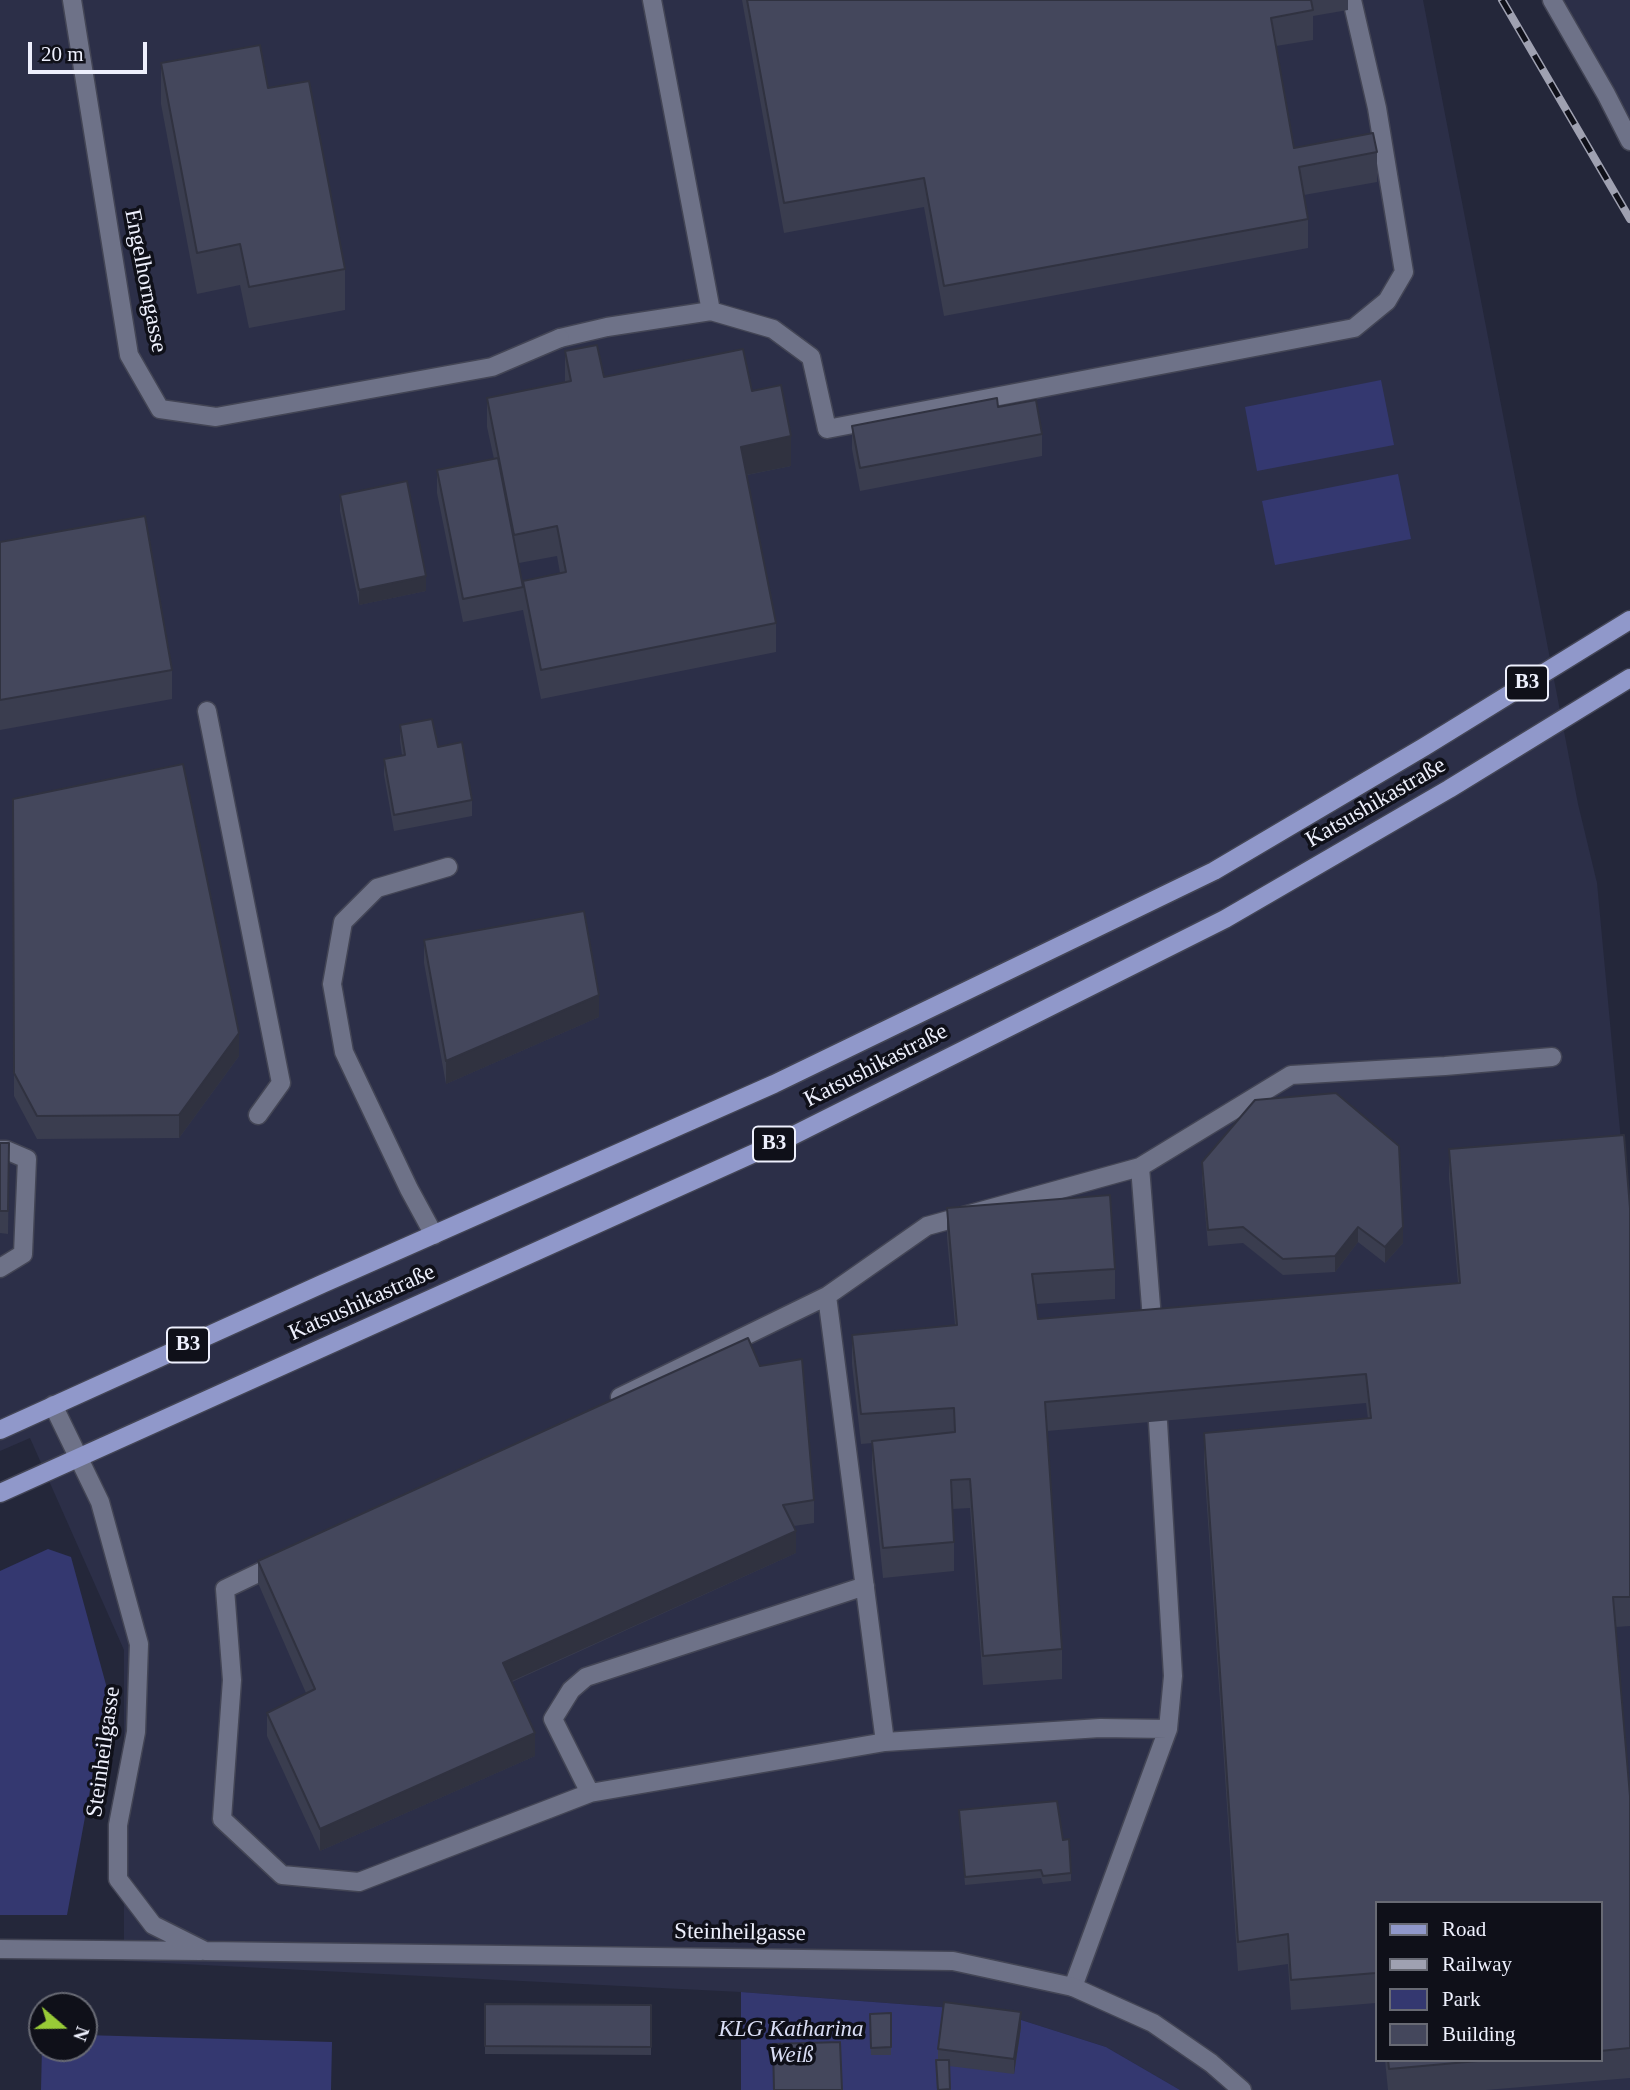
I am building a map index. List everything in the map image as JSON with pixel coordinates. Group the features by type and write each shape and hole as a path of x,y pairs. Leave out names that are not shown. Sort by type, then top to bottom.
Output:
{"main road":[{"name":"Katsushikastraße","path":"0,1430 774,1084 1214,871 1630,620"},
{"name":"Katsushikastraße","path":"0,1493 790,1137 1225,919 1449,789 1630,678"}],"street":[{"name":"Engelhorngasse","path":"72,0 129,355 160,409 216,417 492,368 560,338 607,327 711,311"},
{"path":"652,0 711,311 773,328 811,357 827,429 1354,328 1387,301 1404,272 1377,108 1352,0"},
{"path":"1552,0 1630,141"},
{"path":"207,711 281,1083 258,1115"},
{"path":"435,1234 409,1189 344,1052 332,984 343,922 377,888 448,867"},
{"path":"602,1406 827,1296 927,1226 1140,1167 1291,1075 1552,1057"},
{"path":"0,1150 27,1159 23,1254 0,1268"},
{"path":"1140,1167 1153,1339"},
{"path":"827,1296 885,1742"},
{"name":"Steinheilgasse","path":"53,1405 100,1502 139,1644 136,1732 118,1825 118,1880 153,1924 205,1951"},
{"path":"1073,1987 1168,1729 1173,1676 1157,1422"},
{"path":"288,1559 225,1590 232,1680 222,1819 282,1875 359,1882 590,1793 885,1742 1100,1728 1168,1729"},
{"path":"590,1793 553,1719 571,1690 586,1677 864,1586"},
{"name":"Steinheilgasse","path":"0,1949 953,1961 1073,1987 1153,2023 1211,2063 1242,2090"}],"shaded area":[{"path":"0,0 1423,0 1578,804 1597,883 1630,1238 1630,2090 1180,2090 1106,2047 993,2011 741,1992 124,1961 124,1650 30,1438 0,1451"},
{"path":"1560,0 1630,0 1630,124"}],"green space":[{"path":"1381,380 1394,445 1257,471 1245,407"},
{"path":"1398,474 1411,539 1275,565 1262,501"},
{"path":"48,1549 71,1557 108,1692 67,1915 0,1915 0,1571"},
{"name":"KLG Katharina Weiß","path":"741,1992 993,2011 1106,2047 1180,2090 741,2090"},
{"path":"98,2035 332,2042 331,2090 41,2090 42,2062 98,2062"}],"building":[{"path":"747,0 1311,0 1313,10 1271,18 1294,148 1373,133 1377,152 1299,167 1308,219 944,286 924,178 784,203"},
{"path":"260,45 268,88 309,81 345,269 249,287 240,244 197,253 161,63"},
{"path":"597,345 604,377 743,349 752,391 781,385 791,436 741,447 776,623 541,670 523,581 566,572 557,526 514,535 487,398 571,381 565,351"},
{"path":"997,398 998,407 1036,400 1042,434 860,468 852,426"},
{"path":"498,458 523,587 463,599 437,470"},
{"path":"407,481 426,576 359,590 340,495"},
{"path":"145,516 172,670 0,700 0,542"},
{"path":"432,719 438,747 462,742 472,800 394,815 384,759 405,755 400,725"},
{"path":"183,764 239,1033 179,1115 37,1116 14,1073 13,799"},
{"path":"584,911 599,995 446,1061 424,940"},
{"path":"1336,1093 1399,1146 1403,1227 1385,1247 1358,1227 1335,1256 1283,1259 1243,1227 1208,1230 1202,1162 1255,1100"},
{"path":"1624,1135 1630,1208 1630,1597 1613,1597 1630,1796 1630,2048 1602,2051 1602,1901 1374,1901 1374,1973 1291,1980 1288,1934 1238,1942 1204,1433 1371,1418 1366,1374 1045,1402 1062,1649 983,1656 970,1479 951,1480 954,1542 883,1548 872,1441 955,1432 954,1408 861,1414 852,1335 957,1325 947,1208 1110,1195 1115,1269 1032,1274 1038,1319 1460,1283 1449,1149"},
{"path":"0,1143 9,1143 8,1211 0,1211"},
{"path":"748,1338 760,1366 802,1359 814,1500 783,1505 796,1531 503,1663 535,1733 320,1829 267,1713 315,1689 258,1561"},
{"path":"1057,1801 1063,1840 1069,1839 1071,1873 1043,1876 1041,1870 965,1877 959,1810"},
{"path":"944,2002 1021,2012 1014,2059 938,2049"},
{"path":"485,2004 651,2005 651,2047 485,2046"},
{"path":"891,2013 891,2047 871,2048 870,2014"},
{"path":"840,2042 842,2090 774,2090 773,2044"},
{"path":"936,2060 949,2060 950,2089 938,2090"},
{"path":"1388,2062 1467,2062 1389,2069"}],"railway":[{"path":"1502,0 1630,219"}]}
